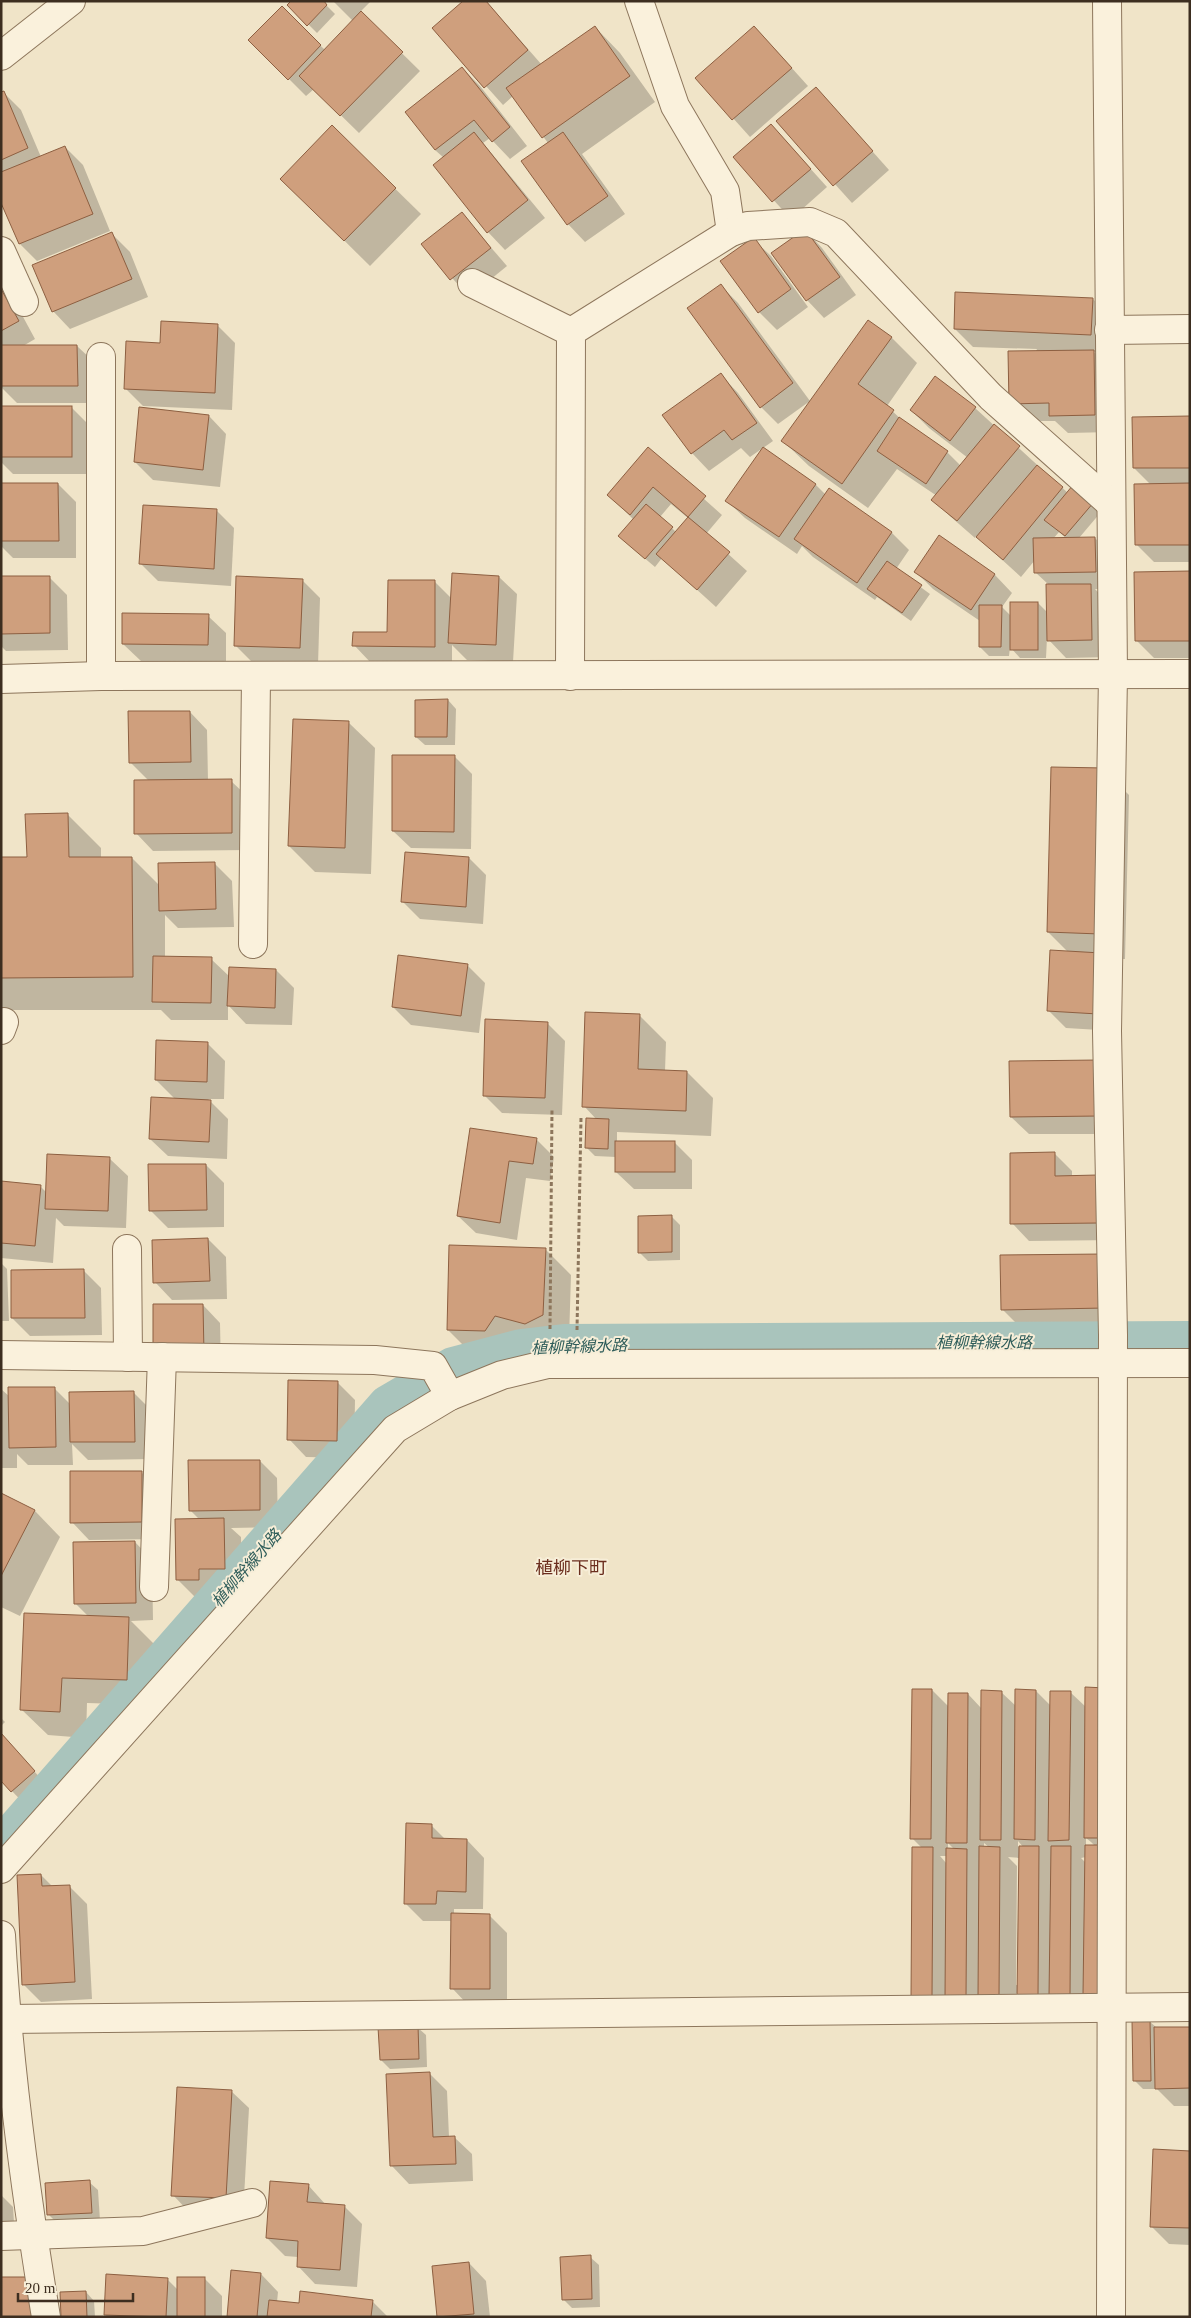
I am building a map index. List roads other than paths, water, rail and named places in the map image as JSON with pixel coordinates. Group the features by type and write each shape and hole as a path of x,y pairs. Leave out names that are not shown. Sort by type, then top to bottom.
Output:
{"street":[{"path":"1,56 71,1"},
{"path":"639,1 675,106 725,191 731,232"},
{"path":"1107,1 1113,675 1107,1031 1113,1351 1111,2317"},
{"path":"571,332 731,232 748,226 810,222 836,233 991,398 1111,504"},
{"path":"1,251 24,302"},
{"path":"472,283 571,332"},
{"path":"1109,330 1190,329"},
{"path":"570,676 571,332"},
{"path":"101,357 101,676"},
{"path":"1,679 101,676 1190,674"},
{"path":"253,944 256,677"},
{"path":"127,1249 128,1357"},
{"path":"1,1869 395,1429 450,1396 502,1375 548,1364 1113,1351 1190,1363"},
{"path":"1,1355 375,1360 433,1366 450,1396"},
{"path":"154,1587 162,1357"},
{"path":"1,1935 6,2019 32,2234 46,2317"},
{"path":"6,2019 1190,2007"},
{"path":"1,2236 143,2231 252,2203"}],"waterway":[{"name":"植柳幹線水路","path":"1,1847 388,1405 453,1367 521,1349 564,1344 1190,1341"}],"district":[{"name":"植柳下町","path":"571,1568"}]}
